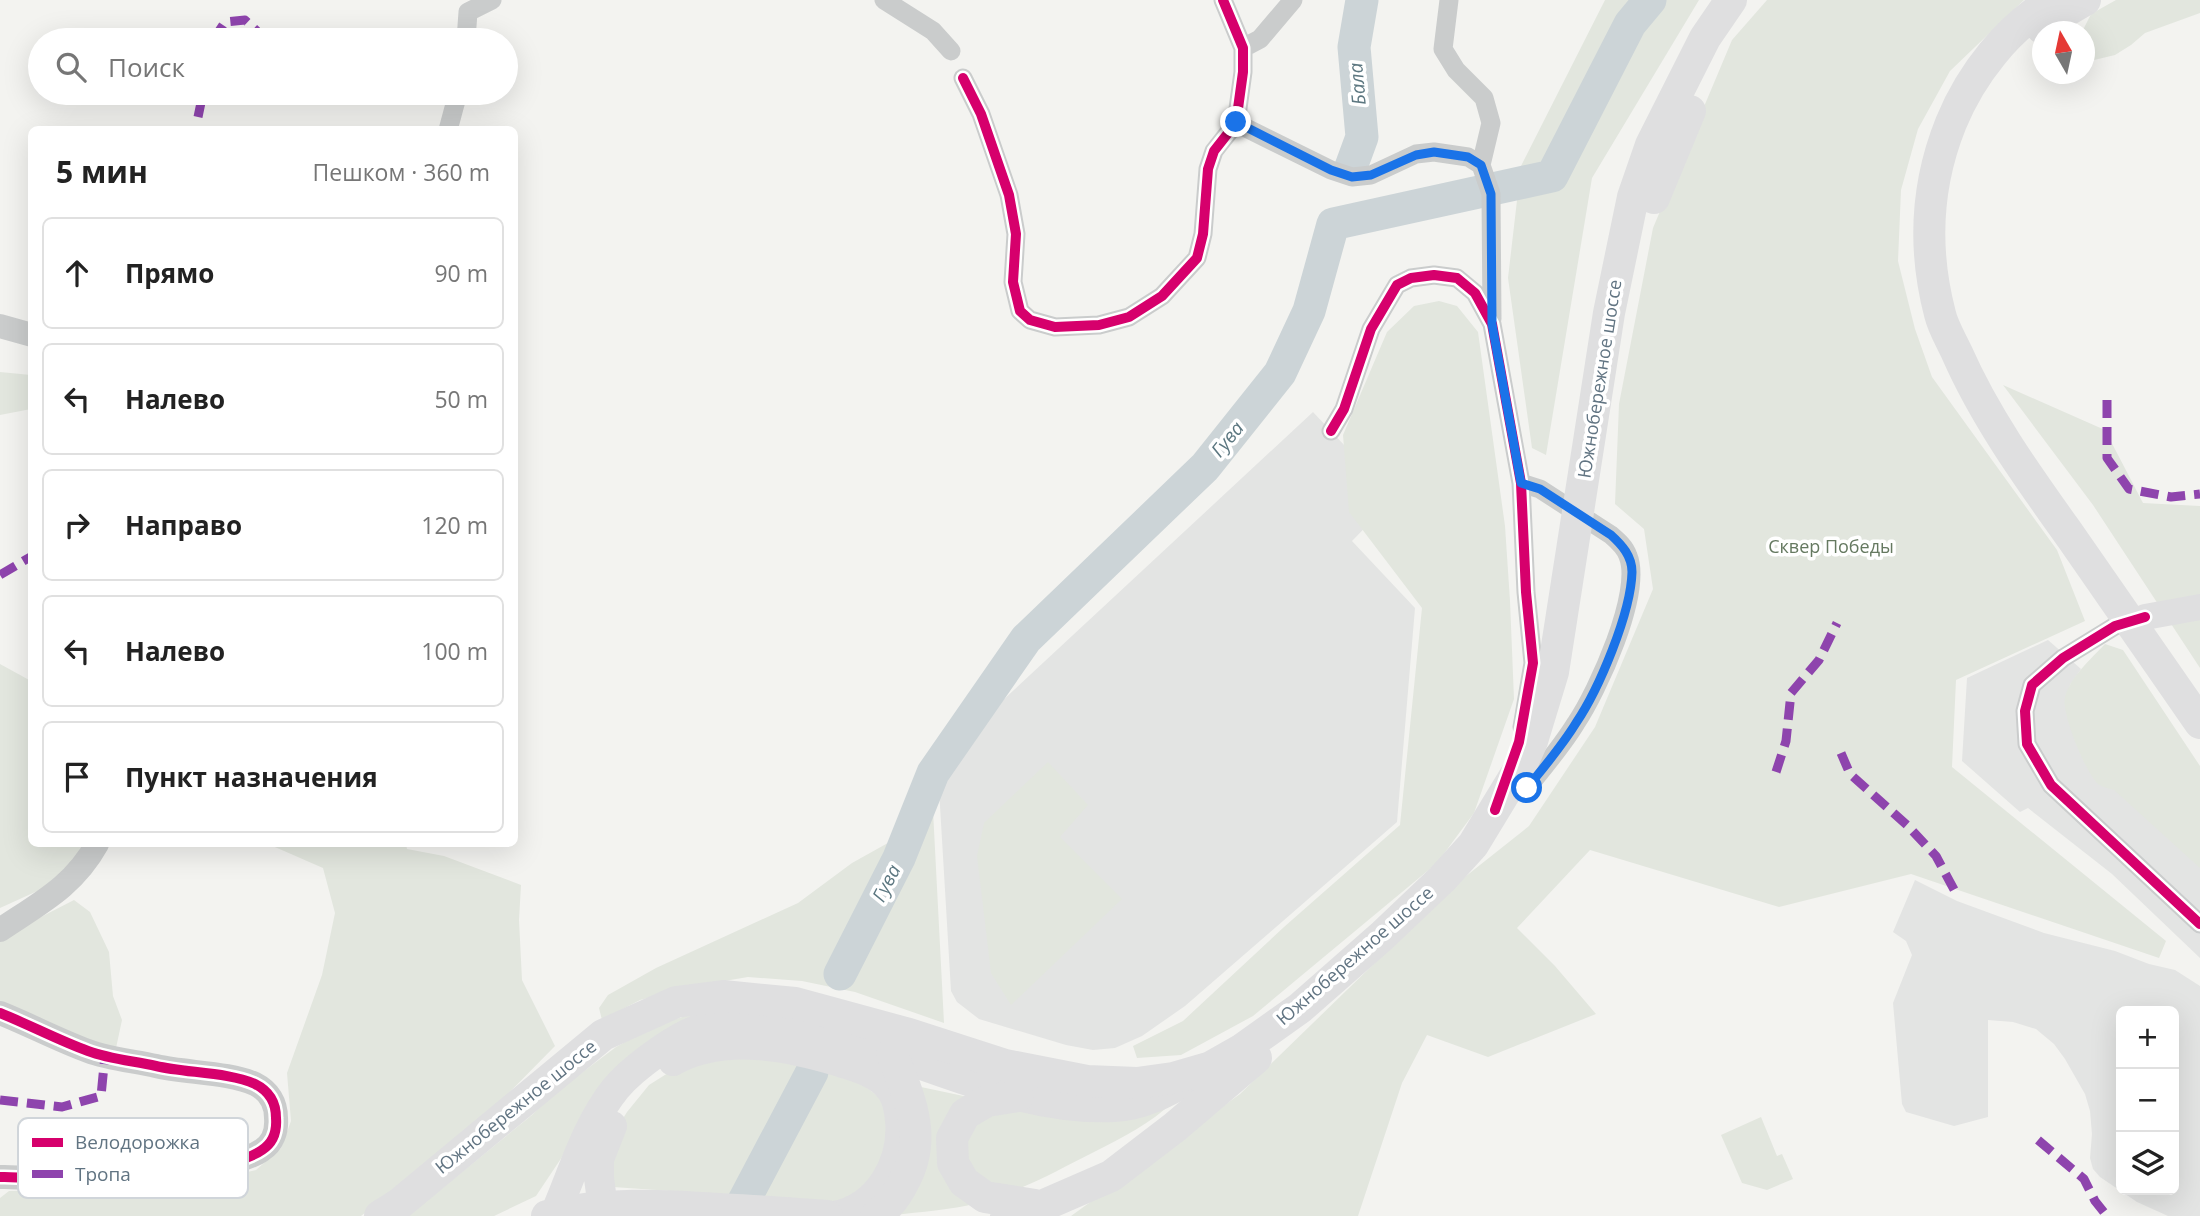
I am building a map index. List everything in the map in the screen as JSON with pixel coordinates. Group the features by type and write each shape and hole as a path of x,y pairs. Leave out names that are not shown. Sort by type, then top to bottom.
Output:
{"highway":[{"name":"Южнобережное шоссе","path":"1591,475 1609,313 1633,198 1651,145 1705,38 1731,0"},
{"name":"Южнобережное шоссе","path":"380,1216 399,1204 603,1035 676,1002 723,996 795,1003 909,1034 982,1059 1054,1076 1087,1081 1137,1083 1173,1078 1211,1067 1241,1050 1300,1008 1443,879 1473,845 1521,766 1553,673 1635,262 1652,203 1689,113 1724,45 1755,0"},
{"path":"2054,0 2014,32 1978,69 1956,109 1940,150 1934,176 1929,214 1930,266 1941,317 1966,375 2012,453 2200,723"},
{"path":"2085,0 2056,17 2022,45 1995,76 1970,118 1949,179 1943,223 1943,256 1957,314 1982,373 2001,409 2129,621 2200,697"},
{"name":"Южнобережное шоссе","path":"1006,1216 1047,1211 1111,1176 1175,1127 1390,946 1449,892 1478,860 1527,788 1547,741 1560,699 1579,611 1580,543"},
{"path":"876,1216 888,1207 898,1192 913,1166 915,1156 913,1110 892,1054"},
{"path":"1018,1096 987,1101 965,1114 952,1138 953,1163 964,1182 985,1197 1047,1211"},
{"path":"547,1216 570,1210 619,1205 823,1215"}],"main road":[{"path":"2129,621 2200,607"},
{"path":"554,1216 595,1119 618,1087 672,1042 707,1027 784,1026 841,1038 984,1088 1076,1105 1115,1107 1136,1103 1168,1092 1211,1067"},
{"path":"604,1216 599,1159 621,1103 645,1080 687,1054 728,1046 760,1045 808,1053 868,1071 890,1089 899,1109 901,1141 894,1166 885,1181 860,1207 847,1214 823,1215"}],"street":[{"path":"466,28 465,6 492,0"},
{"path":"884,0 933,31 951,51"},
{"path":"964,78 981,114 1009,195 1016,234 1013,282 1020,311 1030,320 1055,327 1098,325 1129,317 1162,296 1197,258 1203,234 1208,169 1214,151 1236,122 1244,72 1242,48 1223,0"},
{"path":"1242,48 1260,39 1293,0"},
{"path":"1449,0 1443,48 1456,70 1484,97 1491,122 1483,169 1491,194 1492,324 1521,483 1526,592 1533,663 1519,742 1495,810"},
{"path":"449,126 455,105"},
{"path":"1236,122 1331,170 1352,177 1371,175 1416,155 1434,152 1468,157 1483,169"},
{"path":"1331,431 1344,410 1371,329 1397,285 1412,278 1434,275 1457,278 1475,293 1492,324"},
{"path":"0,326 28,334"},
{"path":"1521,483 1540,489 1611,535 1622,544 1632,571 1626,606 1602,676 1577,723 1527,788"},
{"path":"2129,621 2063,658 2032,685 2025,711 2028,744 2051,785 2200,924"},
{"path":"0,930 75,877 95,847"},
{"path":"0,1013 90,1052 175,1071 239,1079 255,1084 267,1092 274,1104 276,1129 265,1149 248,1158"},
{"path":"0,1177 18,1178"}],"shaded area":[{"path":"1313,412 1394,498 1352,541 1415,608 1397,822 1185,1006 1142,1036 1115,1048 1093,1050 1066,1045 979,1019 957,1002 951,991 939,789 943,771 973,728"},
{"path":"2048,640 2081,669 2070,685 2066,699 2115,787 2200,863 2200,958 2112,874 2028,808 2020,812 1962,761 1967,678"},
{"path":"1915,880 1957,901 2044,933 2175,970 2200,986 2200,1216 2168,1216 2127,1195 2179,1195 2179,1006 2116,1006 2116,1188 2093,1169 2090,1158 2090,1111 2085,1094 2054,1044 2036,1029 2013,1022 1988,1020 1988,1117 1954,1126 1906,1112 1902,1104 1893,1003 1912,955 1906,941 1893,932"}],"green space":[{"path":"1605,0 1699,0 1592,178 1546,455 1532,448 1508,278 1521,166"},
{"name":"Сквер Победы","path":"1767,0 2024,0 1950,71 1918,129 1901,190 1898,261 1915,329 1932,377 2057,550 2085,621 1956,680 1952,767 2166,941 2159,958 1911,874 1779,907 1590,850 1517,928 1555,966 1596,1014 1488,1057 1427,1035 1402,1083 1358,1216 1071,1216 1240,1094 1456,884 1529,826 1595,727 1653,589 1644,529 1615,504 1619,404 1653,228 1732,40"},
{"path":"2116,0 2200,0 2200,13 2145,33 2115,55 2095,60 2095,21 2088,21 2091,14"},
{"path":"1439,301 1457,306 1478,332 1505,526 1514,699 1474,813 1437,863 1253,1016 1181,1055 1137,1058 1133,1046 1183,1021 1400,825 1422,608 1349,512 1343,435 1387,332 1414,306"},
{"path":"0,372 28,375 28,410 0,415"},
{"path":"2003,385 2105,430 2143,503 2200,506 2200,668 2093,505"},
{"path":"2105,644 2123,650 2200,766 2200,868 2114,790 2098,784 2087,768 2067,716 2065,697 2076,675"},
{"path":"0,664 28,679 28,847 85,847 66,878 0,908"},
{"path":"1048,762 1088,805 1060,837 1122,899 1011,1005 991,973 977,856 984,823"},
{"path":"932,791 944,1023 855,992 802,981 748,977 689,987 640,1000 602,1020 599,1008 608,995 656,968 798,903 852,863 895,839"},
{"path":"275,847 407,847 444,856 521,885 519,920 522,980 555,1046 490,1112 361,1216 0,1216 0,1198 9,1191 18,1191 18,1198 248,1198 248,1172 256,1170 281,1148 291,1121 287,1073 322,975 335,913 323,868"},
{"path":"74,900 90,912 109,952 113,996 122,1020 116,1048 83,1040 0,1005 0,938"},
{"path":"720,1011 674,1032 564,1154 536,1196 494,1216 408,1216 532,1115 551,1096 616,1047 656,1025 689,1015"},
{"path":"720,1053 845,1070 891,1107 881,1174 842,1203 613,1187 612,1136 627,1112 649,1085 679,1066"},
{"path":"921,1087 987,1101 1173,1102 1126,1135 1024,1187 967,1205 893,1215"},
{"path":"1761,1117 1777,1156 1782,1154 1793,1179 1767,1190 1742,1183 1721,1135"}],"waterway":[{"name":"Бала","path":"1351,167 1362,137 1354,47 1362,0"},
{"name":"Гува","path":"840,974 899,858 933,773 1026,639 1205,467 1280,373 1309,311 1333,224 1552,176 1630,24 1650,0"},
{"name":"Гува","path":"736,1216 812,1072"}],"marked path":[{"path":"221,28 225,22 245,20 254,28"},
{"path":"198,117 200,105"},
{"path":"2107,400 2107,458 2129,489 2171,497 2200,494"},
{"path":"0,575 28,558"},
{"path":"1776,772 1786,741 1791,693 1819,660 1837,623"},
{"path":"1841,753 1850,774 1907,825 1936,856 1958,897"},
{"path":"0,1100 62,1107 101,1096 105,1055"},
{"path":"2038,1140 2084,1179 2095,1201 2107,1216"}],"cycle path":[{"path":"963,78 981,114 1009,195 1016,234 1013,282 1020,311 1030,320 1055,327 1099,325 1129,317 1162,296 1197,258 1203,234 1208,169 1214,151 1236,123 1243,72 1243,48 1223,0"},
{"path":"1331,431 1344,409 1371,329 1397,285 1411,278 1434,275 1457,278 1475,293 1492,324 1521,483 1526,592 1533,663 1519,742 1495,810"},
{"path":"2145,617 2115,626 2063,658 2032,685 2025,711 2027,744 2051,785 2200,924"},
{"path":"0,1013 96,1054 233,1077 255,1084 271,1098 275,1107 276,1123 272,1140 262,1150 248,1157"},
{"path":"0,1177 18,1177"}],"route":[{"path":"1236,122 1331,170 1352,177 1371,175 1416,155 1434,152 1468,157 1481,165 1485,172 1491,194 1492,324 1521,483 1540,489 1611,535 1622,544 1632,571 1626,606 1602,676 1577,723 1527,788"}]}
